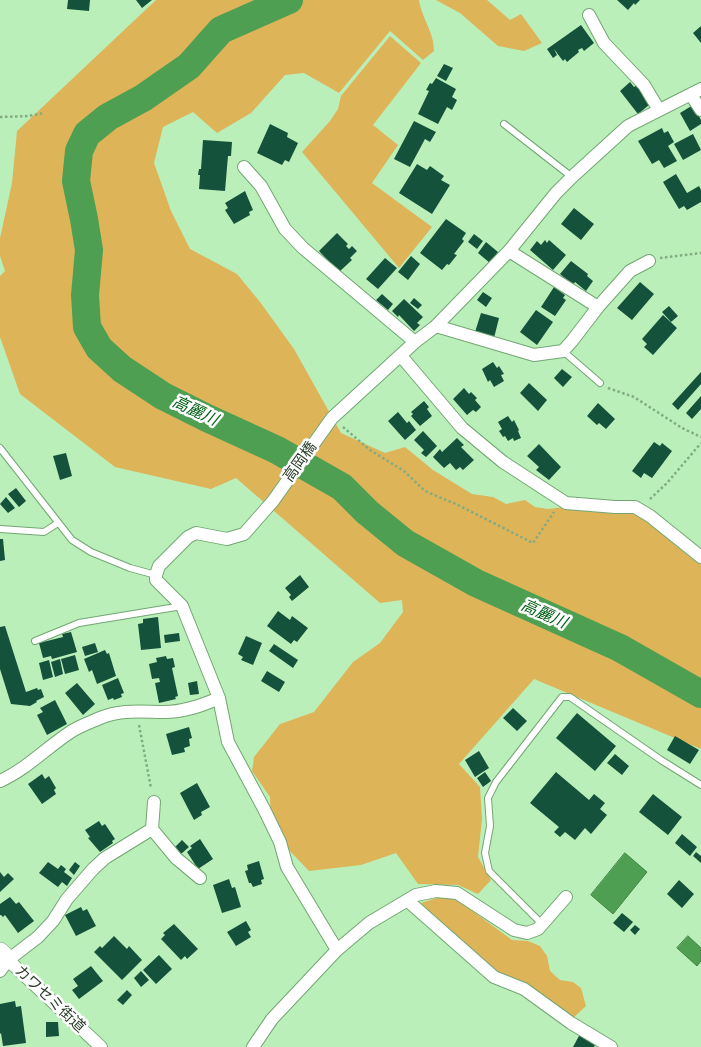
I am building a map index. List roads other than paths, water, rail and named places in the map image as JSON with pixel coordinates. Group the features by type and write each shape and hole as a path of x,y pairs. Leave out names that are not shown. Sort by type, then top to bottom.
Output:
{"street":[{"path":"589,15 604,44 644,85 660,110"},
{"path":"696,92 701,110"},
{"name":"高岡橋","path":"156,575 159,566 188,537 196,533 227,539 244,534 273,500 330,421 415,342 436,326 509,251 572,177 628,126 696,92"},
{"path":"244,167 261,186 285,229 303,248 415,342"},
{"path":"509,251 598,307"},
{"path":"436,326 534,355 563,351 630,271 649,261"},
{"path":"400,356 462,428 504,462 566,503 635,507 650,516 701,557"},
{"path":"156,575 156,580 182,606 219,698 228,742 280,842 287,867 337,950"},
{"path":"0,781 13,776 73,731 101,718 119,712 166,712 195,708 219,698"},
{"path":"154,802 152,829 176,858 200,878"},
{"path":"3,961 38,937 53,921 67,899 92,869 105,858 152,829"},
{"path":"253,1047 272,1019 337,950 369,923 416,895 436,891 457,893 514,930 527,933 538,929 566,897"},
{"path":"408,901 494,977 524,989 571,1023 611,1047"},
{"name":"カワセミ街道","path":"3,961 101,1047"}],"lane":[{"path":"504,124 572,177"},
{"path":"563,351 600,383"},
{"path":"0,448 72,540 91,552 130,568 156,575"},
{"path":"0,529 44,532 58,523"},
{"path":"35,640 80,623 182,606"},
{"path":"542,924 489,871 485,853 490,826 488,798 496,782 562,697 570,697 661,760 701,785"}],"waterway":[{"name":"高麗川","path":"289,0 221,30 189,66 143,98 108,117 87,134 79,151 76,181 89,250 85,295 87,327 99,348 122,369 163,396 277,450 342,487 367,512 405,543 476,583 620,648 701,694"}]}
